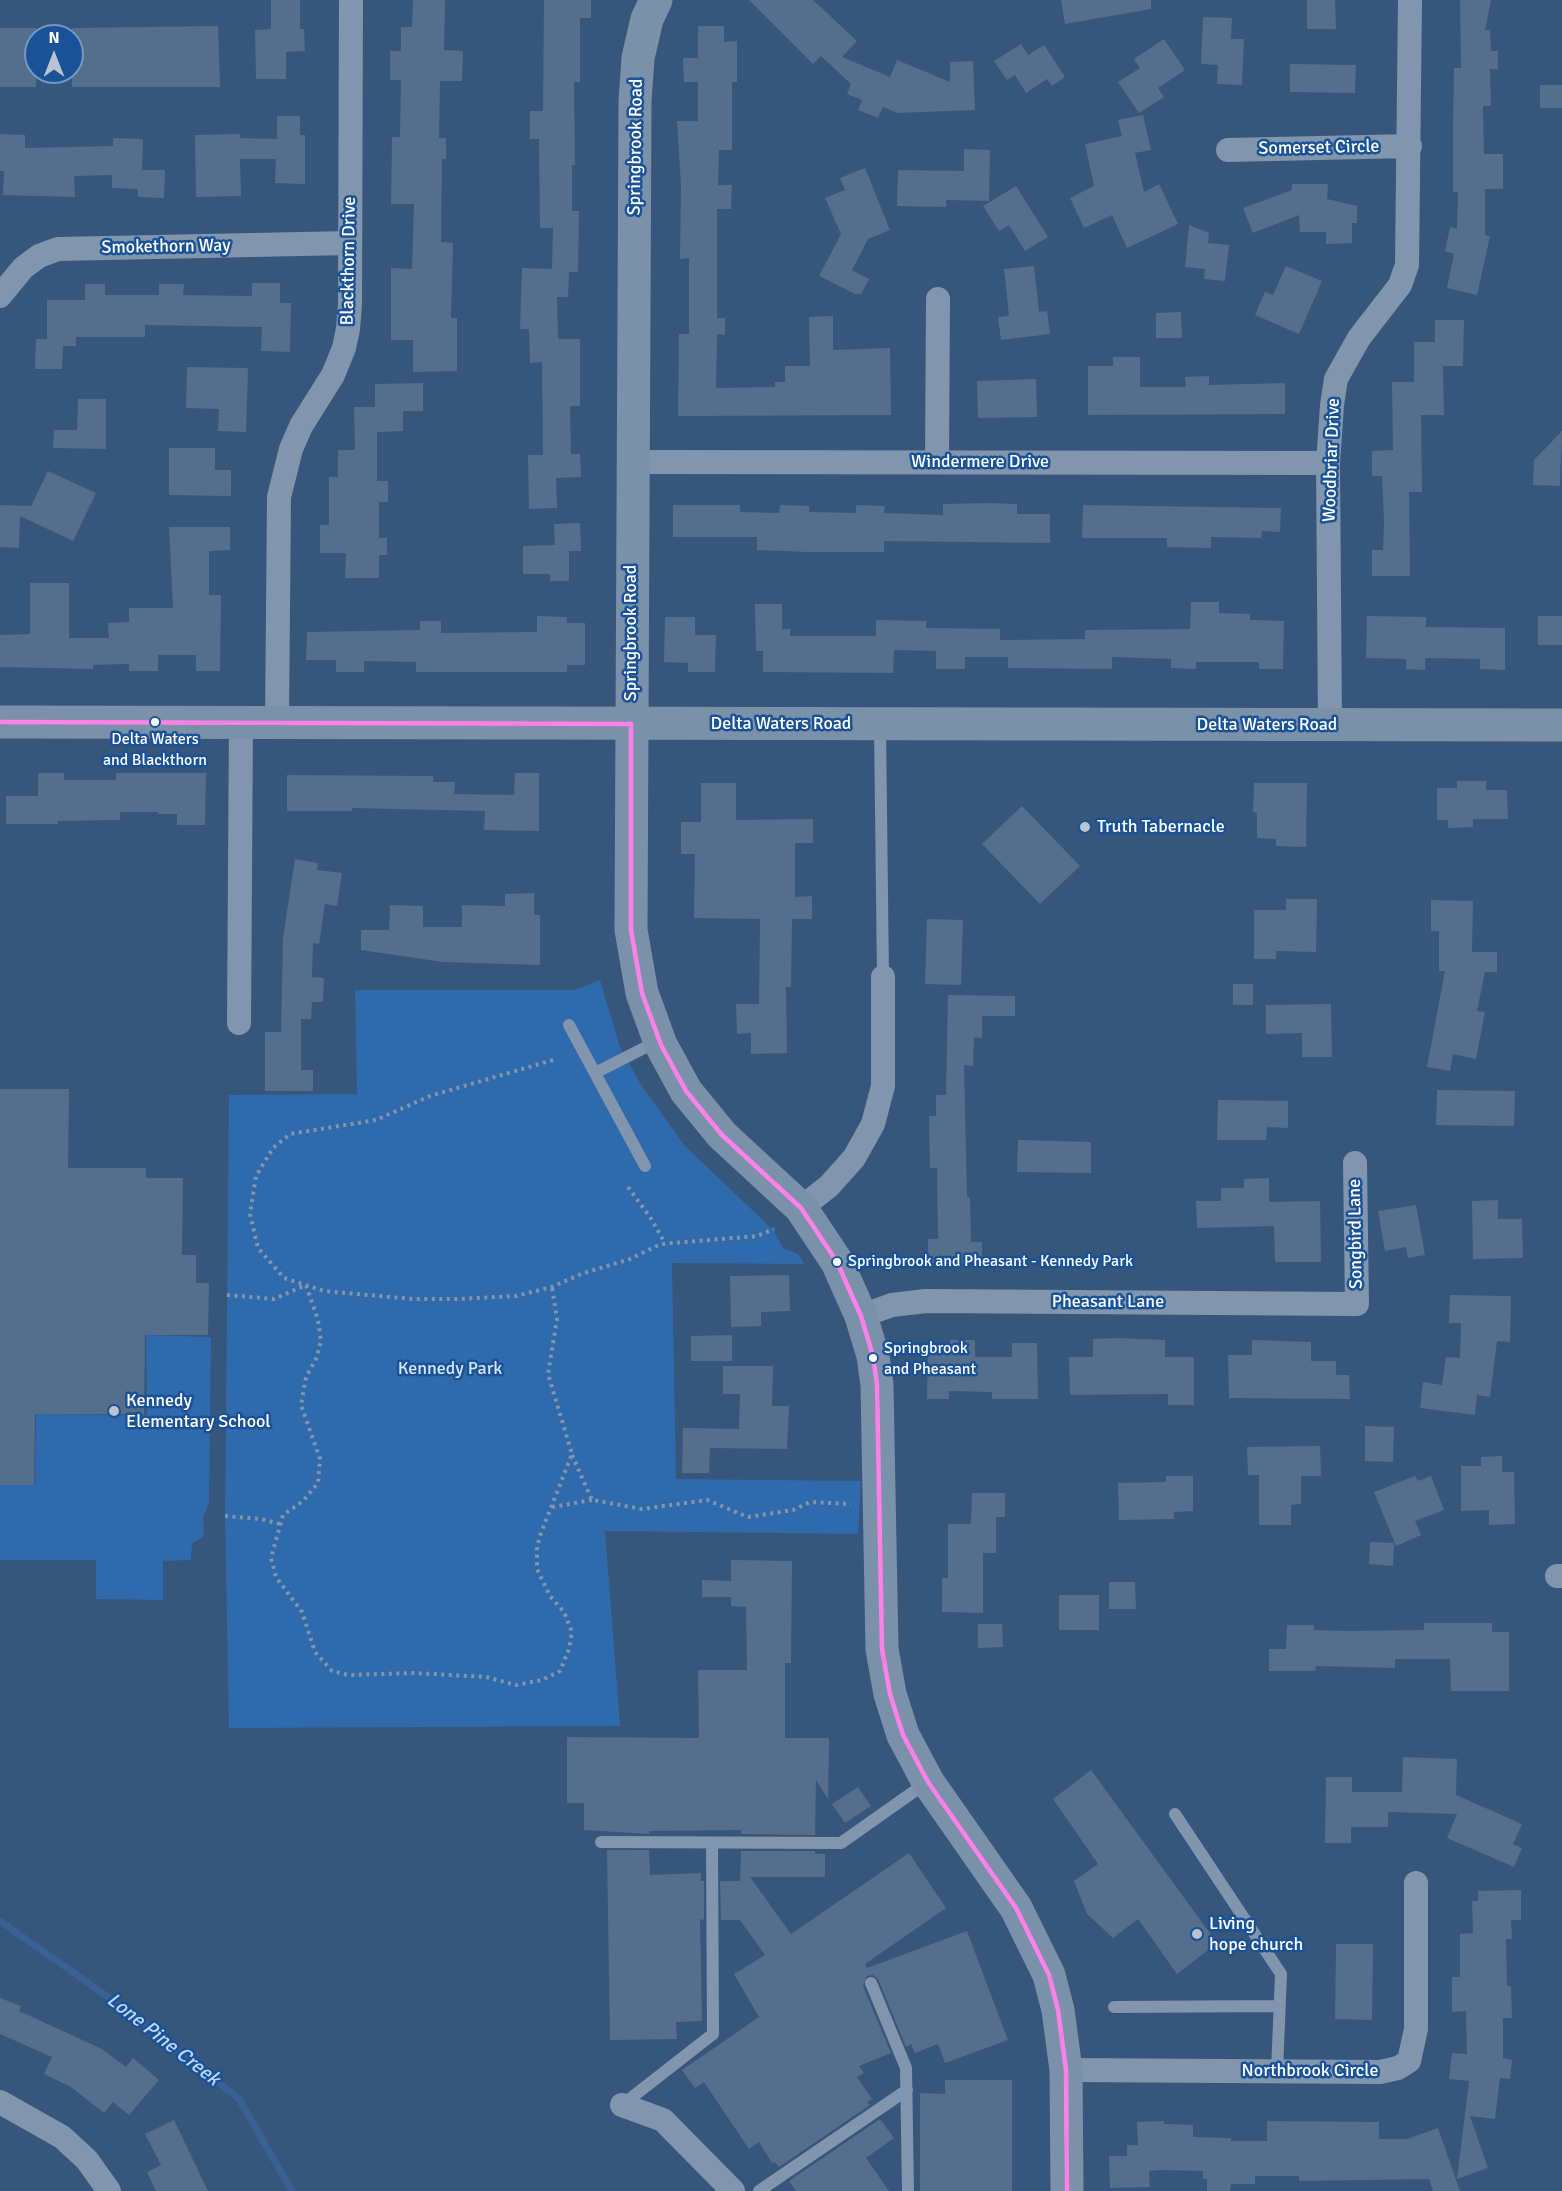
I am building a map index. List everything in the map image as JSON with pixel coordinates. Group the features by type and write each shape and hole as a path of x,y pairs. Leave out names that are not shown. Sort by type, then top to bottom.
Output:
{"street":[{"name":"Blackthorn Drive","path":"277,723 279,497 291,449 301,426 333,375 344,348 350,304 351,0"},
{"name":"Springbrook Road","path":"656,0 647,19 638,58 635,101 631,930 642,993 659,1040 686,1091 722,1135 801,1208 837,1262 861,1316 873,1356 880,1430 882,1649 890,1694 903,1735 928,1782 1016,1908 1049,1975 1058,2010 1066,2070 1067,2191"},
{"name":"Woodbriar Drive","path":"1330,725 1328,463 1336,380 1359,338 1400,285 1407,265 1410,0"},
{"name":"Somerset Circle","path":"1228,150 1410,146"},
{"name":"Smokethorn Way","path":"0,296 23,268 39,256 58,249 350,243"},
{"path":"938,299 938,462"},
{"name":"Windermere Drive","path":"633,462 1328,463"},
{"name":"Delta Waters Road","path":"0,722 1562,725"},
{"path":"238,1023 241,723"},
{"path":"801,1208 829,1186 854,1158 873,1124 883,1086 883,977"},
{"name":"Songbird Lane","path":"1355,1163 1357,1304"},
{"name":"Pheasant Lane","path":"861,1316 892,1305 926,1301 1357,1304"},
{"name":"Northbrook Circle","path":"1066,2070 1380,2072 1398,2068 1409,2061 1416,2029 1416,1883"},
{"path":"0,2102 62,2137 87,2160 109,2191"},
{"path":"622,2105 663,2120 733,2191"}],"lane":[{"path":"880,724 883,977"},
{"path":"569,1025 645,1166"},
{"path":"595,1073 659,1040"},
{"path":"601,1842 841,1843 928,1782"},
{"path":"1175,1814 1281,1974 1277,2072"},
{"path":"622,2105 713,2034 712,1843"},
{"path":"871,1983 906,2068 908,2191"},
{"path":"1114,2007 1279,2006"},
{"path":"759,2191 907,2090"}],"path":[{"path":"553,1060 430,1096 376,1120 290,1134 273,1148 256,1176 250,1214 258,1248 284,1278 324,1291 459,1299 516,1296 552,1287 665,1243 757,1236 774,1229"},
{"path":"628,1187 650,1217 665,1243"},
{"path":"227,1295 274,1299 306,1285"},
{"path":"306,1285 321,1341 316,1359 306,1377 301,1405 320,1460 318,1483 303,1501 284,1515 272,1558 276,1577 302,1612 315,1652 332,1671 348,1675 414,1673 486,1677 516,1685 542,1680 560,1671 569,1649 572,1632 564,1612 550,1596 537,1569 537,1547 572,1454"},
{"path":"552,1287 557,1319 548,1374 572,1454 592,1500"},
{"path":"552,1507 592,1500 642,1509 707,1500 748,1517 793,1510 810,1503 851,1504"},
{"path":"225,1516 261,1519 280,1524"}],"green space":[{"name":"Kennedy Park","path":"600,980 620,1047 641,1085 684,1145 773,1230 783,1248 798,1254 804,1264 672,1263 676,1479 861,1481 858,1534 605,1531 620,1726 229,1728 225,1516 229,1095 357,1094 355,990 575,990"},
{"path":"146,1335 211,1337 209,1503 203,1517 204,1536 192,1544 191,1560 163,1561 163,1600 96,1599 96,1560 0,1560 0,1483 35,1483 36,1414 147,1415"}],"building":[{"path":"271,0 300,0 300,29 304,29 305,51 286,52 286,79 256,79 255,30 271,29"},
{"path":"413,0 445,0 444,50 463,51 462,81 440,81 439,138 446,138 446,159 442,159 441,242 453,243 451,318 457,318 457,371 413,372 413,340 391,340 391,268 412,269 414,204 391,204 392,137 400,137 401,80 390,80 390,51 401,51 401,27 412,27"},
{"path":"544,0 591,0 591,18 580,18 580,82 574,82 575,165 572,165 572,211 579,211 578,272 569,272 568,297 557,297 558,339 580,339 580,406 570,406 571,454 580,454 581,477 556,478 557,508 529,509 528,455 543,455 542,362 530,363 529,329 520,329 522,268 552,269 553,228 540,228 539,139 530,139 530,111 543,111"},
{"path":"749,0 813,0 857,41 842,57 890,77 897,60 950,82 950,62 973,61 975,110 897,113 883,107 878,118 858,110 862,100 847,94 851,84 821,56 813,64"},
{"path":"1061,0 1151,0 1151,9 1065,24"},
{"path":"1307,0 1335,0 1336,29 1307,29"},
{"path":"1460,0 1491,0 1485,30 1490,30 1491,51 1498,51 1498,69 1490,69 1491,106 1483,106 1484,154 1503,154 1503,189 1485,189 1485,235 1490,236 1477,295 1447,288 1454,254 1445,251 1450,227 1457,229 1458,192 1453,192 1453,127 1454,68 1461,68"},
{"path":"1203,17 1232,18 1231,39 1244,39 1242,85 1217,84 1218,65 1201,64"},
{"path":"218,26 220,87 72,87 72,84 84,84 84,28"},
{"path":"698,26 724,26 724,42 737,41 737,82 732,82 732,150 719,150 718,185 732,185 731,209 717,209 717,318 725,318 725,335 717,334 716,388 775,387 775,382 785,382 785,366 810,366 809,317 833,316 833,350 890,348 891,415 678,416 679,334 689,334 689,258 680,259 681,185 677,121 698,121 698,82 684,82 683,58 698,58"},
{"path":"0,28 24,28 24,84 36,84 36,87 0,87"},
{"path":"1164,39 1185,70 1158,88 1164,97 1139,113 1118,82 1140,68 1134,59"},
{"path":"1021,44 1028,55 1044,45 1065,77 1052,86 1047,79 1026,93 1015,75 1007,80 994,61"},
{"path":"1290,64 1356,65 1355,93 1290,92"},
{"path":"1540,85 1562,85 1562,108 1540,108"},
{"path":"1143,115 1151,150 1135,153 1144,192 1159,184 1178,224 1127,248 1112,215 1084,228 1070,198 1094,186 1085,144 1122,136 1118,120"},
{"path":"277,116 300,116 300,135 305,135 305,184 275,183 276,159 240,159 241,196 196,197 195,135 240,134 240,138 277,139"},
{"path":"0,134 25,135 25,148 113,146 113,138 143,139 142,170 165,170 164,198 138,197 138,189 112,188 112,175 74,176 75,197 3,195 4,171 0,171"},
{"path":"964,149 990,150 989,201 946,200 946,207 897,206 898,170 964,171"},
{"path":"865,168 890,230 868,239 852,270 869,279 861,294 855,294 819,276 841,234 825,198 845,190 840,178"},
{"path":"1292,184 1328,184 1327,199 1357,206 1357,223 1352,223 1352,243 1326,244 1326,232 1300,232 1299,215 1253,233 1243,208 1292,190"},
{"path":"1016,186 1048,237 1025,251 1009,225 999,231 983,206"},
{"path":"1189,225 1209,233 1208,243 1229,245 1225,281 1204,279 1205,269 1185,267"},
{"path":"1034,266 1039,312 1047,311 1050,334 1001,340 998,317 1009,316 1004,269"},
{"path":"1286,266 1322,281 1299,334 1255,315 1265,292 1273,295"},
{"path":"252,283 280,283 280,303 291,303 290,352 261,351 262,327 145,325 145,337 76,337 76,346 63,346 62,369 35,369 36,339 47,339 47,300 85,300 85,284 105,284 105,295 159,295 159,284 184,284 183,295 252,296"},
{"path":"1181,312 1182,338 1156,338 1156,313"},
{"path":"1435,320 1464,320 1463,366 1443,366 1444,415 1421,415 1422,492 1409,492 1410,576 1372,576 1372,550 1383,550 1384,522 1382,476 1372,476 1372,451 1393,450 1392,382 1414,382 1414,342 1435,342"},
{"path":"1113,357 1140,357 1140,387 1186,387 1185,377 1209,376 1209,385 1285,383 1285,414 1088,415 1088,366 1113,366"},
{"path":"187,367 248,368 246,432 218,431 219,409 186,408"},
{"path":"1036,379 1037,417 978,418 977,381"},
{"path":"423,383 423,411 403,411 403,431 377,432 377,481 388,481 388,502 379,502 379,538 387,538 387,555 379,555 379,578 345,578 346,553 320,553 320,525 329,525 329,477 338,477 338,450 355,450 354,407 375,407 375,384"},
{"path":"78,399 106,399 106,449 53,448 54,430 77,430"},
{"path":"1562,431 1560,486 1533,485 1534,460"},
{"path":"169,448 215,448 215,470 231,470 231,496 169,495"},
{"path":"48,471 96,493 73,541 20,516 19,548 0,547 0,505 31,506"},
{"path":"943,504 1017,504 1017,514 1050,514 1050,543 884,541 884,552 808,552 757,550 757,537 673,537 673,505 740,505 740,512 779,513 780,505 809,506 809,512 856,513 856,505 885,506 884,513 943,515"},
{"path":"1083,505 1281,508 1280,532 1262,531 1261,538 1211,537 1211,548 1167,547 1167,538 1082,538"},
{"path":"580,523 581,551 569,551 569,581 550,581 550,574 523,574 523,546 555,545 554,524"},
{"path":"169,527 230,527 230,550 209,551 209,595 221,595 220,671 196,671 196,655 158,655 158,671 129,671 129,664 93,665 93,669 0,667 0,635 30,634 30,583 69,583 69,638 109,638 108,623 129,622 129,608 173,608"},
{"path":"1191,602 1219,602 1219,613 1250,614 1250,620 1284,621 1283,669 1259,669 1259,662 1196,662 1196,669 1171,668 1171,659 1112,657 1112,669 1008,668 1008,657 965,657 965,669 936,669 936,651 894,650 893,673 763,672 763,651 756,651 755,604 782,604 782,629 790,629 790,636 876,636 876,620 926,621 926,628 1000,629 1000,640 1085,639 1085,630 1190,629"},
{"path":"537,616 567,617 567,623 585,623 585,665 567,665 567,672 416,672 416,662 364,661 364,672 336,672 336,660 306,660 307,632 420,630 420,621 441,621 441,633 537,632"},
{"path":"1367,616 1426,617 1426,627 1505,628 1505,670 1480,669 1480,659 1425,658 1425,670 1406,669 1406,659 1366,658"},
{"path":"1538,616 1562,616 1562,645 1538,645"},
{"path":"665,617 695,617 695,635 716,635 715,672 688,672 688,663 664,662"},
{"path":"38,773 64,773 64,780 116,780 116,773 206,773 205,825 177,825 177,814 158,814 158,812 120,812 120,820 58,821 58,824 6,824 6,796 38,796"},
{"path":"515,773 539,773 539,831 484,830 485,811 352,808 352,811 287,811 287,775 433,776 433,782 455,782 454,794 514,795"},
{"path":"1457,781 1486,781 1486,790 1507,790 1508,819 1473,819 1473,827 1448,828 1448,820 1437,820 1437,788 1457,788"},
{"path":"701,783 736,783 736,820 813,819 813,843 795,843 795,897 812,896 812,919 792,919 791,987 786,987 787,1053 751,1054 751,1033 737,1034 736,1004 759,1004 760,919 694,918 695,854 681,854 681,822 701,822"},
{"path":"1254,783 1307,783 1306,847 1276,846 1276,839 1257,838 1257,813 1253,812"},
{"path":"1022,806 1080,866 1040,904 982,844"},
{"path":"295,859 318,863 317,870 342,873 337,906 325,904 319,944 313,943 312,977 324,978 323,1002 312,1002 311,1019 301,1019 301,1070 313,1070 313,1091 265,1091 265,1032 281,1032 283,938"},
{"path":"534,893 534,915 540,915 540,965 443,962 361,950 361,930 389,930 390,905 423,906 423,927 462,927 462,905 505,906 505,894"},
{"path":"1286,899 1317,899 1316,952 1276,951 1276,959 1254,959 1254,910 1286,910"},
{"path":"1431,900 1473,901 1472,952 1497,952 1497,972 1485,972 1477,1011 1485,1012 1476,1059 1453,1054 1450,1071 1427,1067 1445,971 1439,971 1439,931 1431,931"},
{"path":"927,919 963,920 961,985 925,984"},
{"path":"1233,984 1253,984 1253,1005 1233,1005"},
{"path":"948,995 1015,996 1015,1016 982,1016 982,1038 974,1037 973,1066 964,1065 967,1197 970,1197 971,1242 982,1242 982,1263 928,1264 928,1239 938,1239 937,1168 930,1168 929,1116 936,1116 936,1095 946,1095"},
{"path":"1331,1004 1332,1057 1302,1057 1302,1033 1266,1034 1266,1005"},
{"name":"Kennedy Elementary School","path":"0,1089 69,1089 68,1168 146,1168 146,1178 183,1178 182,1255 196,1255 196,1283 209,1283 208,1335 145,1335 144,1414 35,1414 34,1485 0,1485"},
{"path":"1437,1090 1515,1091 1514,1126 1436,1125"},
{"path":"1218,1100 1288,1101 1288,1128 1267,1127 1266,1140 1217,1140"},
{"path":"1018,1140 1091,1142 1091,1173 1017,1172"},
{"path":"1269,1178 1269,1202 1320,1201 1321,1262 1275,1262 1274,1226 1197,1228 1196,1201 1221,1201 1221,1188 1244,1188 1244,1179"},
{"path":"1498,1200 1498,1219 1522,1219 1523,1258 1473,1259 1472,1201"},
{"path":"1416,1205 1425,1255 1408,1258 1406,1247 1385,1251 1378,1211"},
{"path":"789,1275 790,1311 761,1312 761,1326 731,1327 730,1276"},
{"path":"1450,1295 1511,1296 1510,1342 1497,1341 1490,1397 1477,1395 1475,1415 1420,1408 1423,1382 1442,1385 1446,1357 1460,1358 1461,1323 1449,1323"},
{"path":"732,1335 732,1361 691,1361 691,1336"},
{"path":"1093,1339 1165,1340 1165,1357 1194,1357 1194,1405 1168,1405 1168,1394 1070,1395 1069,1357 1093,1357"},
{"path":"950,1340 975,1340 975,1357 1012,1357 1012,1343 1037,1343 1038,1399 992,1399 992,1392 949,1391 949,1399 927,1399 928,1348 950,1348"},
{"path":"1252,1340 1311,1342 1311,1361 1336,1361 1336,1375 1349,1375 1350,1399 1229,1398 1228,1355 1252,1355"},
{"path":"723,1366 773,1366 772,1406 789,1406 787,1449 710,1448 709,1473 682,1473 683,1428 739,1429 740,1394 723,1394"},
{"path":"1365,1426 1394,1427 1393,1462 1365,1461"},
{"path":"1320,1446 1321,1476 1301,1476 1301,1504 1291,1505 1291,1525 1259,1525 1259,1475 1248,1475 1247,1447"},
{"path":"1502,1456 1502,1472 1514,1472 1515,1524 1489,1525 1489,1510 1461,1511 1461,1466 1481,1466 1481,1457"},
{"path":"1166,1476 1193,1476 1193,1511 1174,1512 1174,1519 1119,1520 1118,1483 1166,1482"},
{"path":"1415,1476 1418,1481 1431,1476 1444,1510 1415,1521 1421,1535 1396,1546 1374,1492"},
{"path":"972,1493 1005,1493 1005,1517 996,1517 996,1553 983,1553 983,1613 942,1612 942,1578 948,1578 948,1524 971,1524"},
{"path":"1370,1542 1394,1543 1393,1566 1369,1564"},
{"path":"731,1560 792,1561 791,1663 785,1663 785,1738 829,1738 828,1799 816,1780 815,1835 741,1834 741,1830 649,1831 649,1834 584,1830 584,1803 567,1803 567,1737 699,1738 698,1670 747,1670 746,1607 731,1606 731,1597 702,1597 702,1580 731,1581"},
{"path":"1109,1582 1135,1582 1136,1609 1109,1609"},
{"path":"1059,1595 1099,1595 1099,1630 1059,1630"},
{"path":"1424,1623 1492,1623 1492,1632 1509,1632 1509,1691 1451,1691 1450,1659 1395,1659 1395,1668 1316,1666 1315,1671 1269,1671 1269,1649 1286,1649 1287,1625 1314,1625 1314,1630 1424,1630"},
{"path":"978,1624 1002,1624 1003,1647 978,1648"},
{"path":"1403,1757 1457,1759 1456,1795 1522,1824 1513,1844 1522,1848 1514,1867 1447,1838 1457,1814 1388,1812 1388,1827 1351,1827 1351,1843 1325,1843 1326,1777 1352,1777 1352,1792 1402,1792"},
{"path":"1091,1770 1217,1943 1177,1974 1138,1919 1113,1938 1087,1914 1074,1881 1098,1864 1053,1799"},
{"path":"858,1787 871,1806 845,1823 832,1804"},
{"path":"607,1850 649,1850 650,1875 701,1873 701,1881 704,1881 704,1920 700,1919 702,2021 676,2022 677,2039 610,2040"},
{"path":"741,1851 815,1851 815,1854 825,1854 825,1877 750,1877 791,1934 909,1853 946,1908 865,1964 867,1968 967,1931 1008,2040 945,2063 938,2044 915,2053 911,2044 906,2047 878,1979 873,1975 867,1976 863,1986 891,2053 859,2066 864,2073 857,2077 872,2099 867,2102 870,2105 779,2167 775,2162 772,2163 759,2142 749,2149 704,2082 695,2088 682,2070 759,2017 734,1974 765,1955 740,1920 721,1920 720,1881 740,1881"},
{"path":"1521,1890 1521,1920 1511,1920 1512,1939 1506,1939 1507,1986 1511,1986 1512,2018 1503,2018 1503,2058 1512,2060 1510,2079 1500,2078 1495,2119 1470,2116 1488,2168 1457,2179 1469,2081 1449,2079 1452,2053 1467,2054 1466,2011 1452,2012 1452,1977 1460,1977 1460,1934 1473,1933 1472,1901 1478,1901 1478,1891"},
{"path":"1336,1944 1373,1944 1372,2020 1335,2019"},
{"path":"0,1998 21,2006 19,2011 102,2049 126,2067 133,2058 159,2080 129,2115 113,2102 104,2113 71,2087 44,2074 52,2057 0,2034"},
{"path":"945,2080 1012,2080 1012,2191 920,2191 920,2093 945,2094"},
{"path":"880,2119 894,2138 866,2158 889,2191 796,2191 789,2181"},
{"path":"174,2120 208,2191 156,2191 147,2172 161,2165 145,2134"},
{"path":"1164,2121 1164,2124 1193,2125 1193,2137 1231,2138 1231,2141 1267,2141 1267,2121 1379,2122 1379,2139 1407,2139 1438,2128 1460,2191 1433,2191 1429,2179 1299,2181 1299,2176 1255,2176 1255,2184 1231,2184 1230,2191 1207,2191 1207,2179 1203,2179 1203,2171 1160,2170 1149,2171 1150,2187 1110,2188 1109,2156 1127,2156 1127,2145 1138,2145 1137,2122"}],"waterway":[{"name":"Lone Pine Creek","path":"0,1921 138,2018 239,2099 292,2191"}],"transit line":[{"path":"0,722 631,724"},
{"path":"631,724 631,930 642,993 661,1045 686,1091 722,1135 801,1208 837,1262 861,1316 873,1356 877,1385 882,1649 890,1694 903,1735 928,1782 1016,1908 1049,1975 1058,2010 1066,2070 1067,2191"}],"place":[{"name":"Delta Waters and Blackthorn","path":"155,722"},
{"name":"Truth Tabernacle","path":"1085,827"},
{"name":"Springbrook and Pheasant - Kennedy Park","path":"837,1262"},
{"name":"Springbrook and Pheasant","path":"873,1358"},
{"name":"Kennedy Elementary School","path":"114,1411"},
{"name":"Living hope church","path":"1197,1934"}]}
